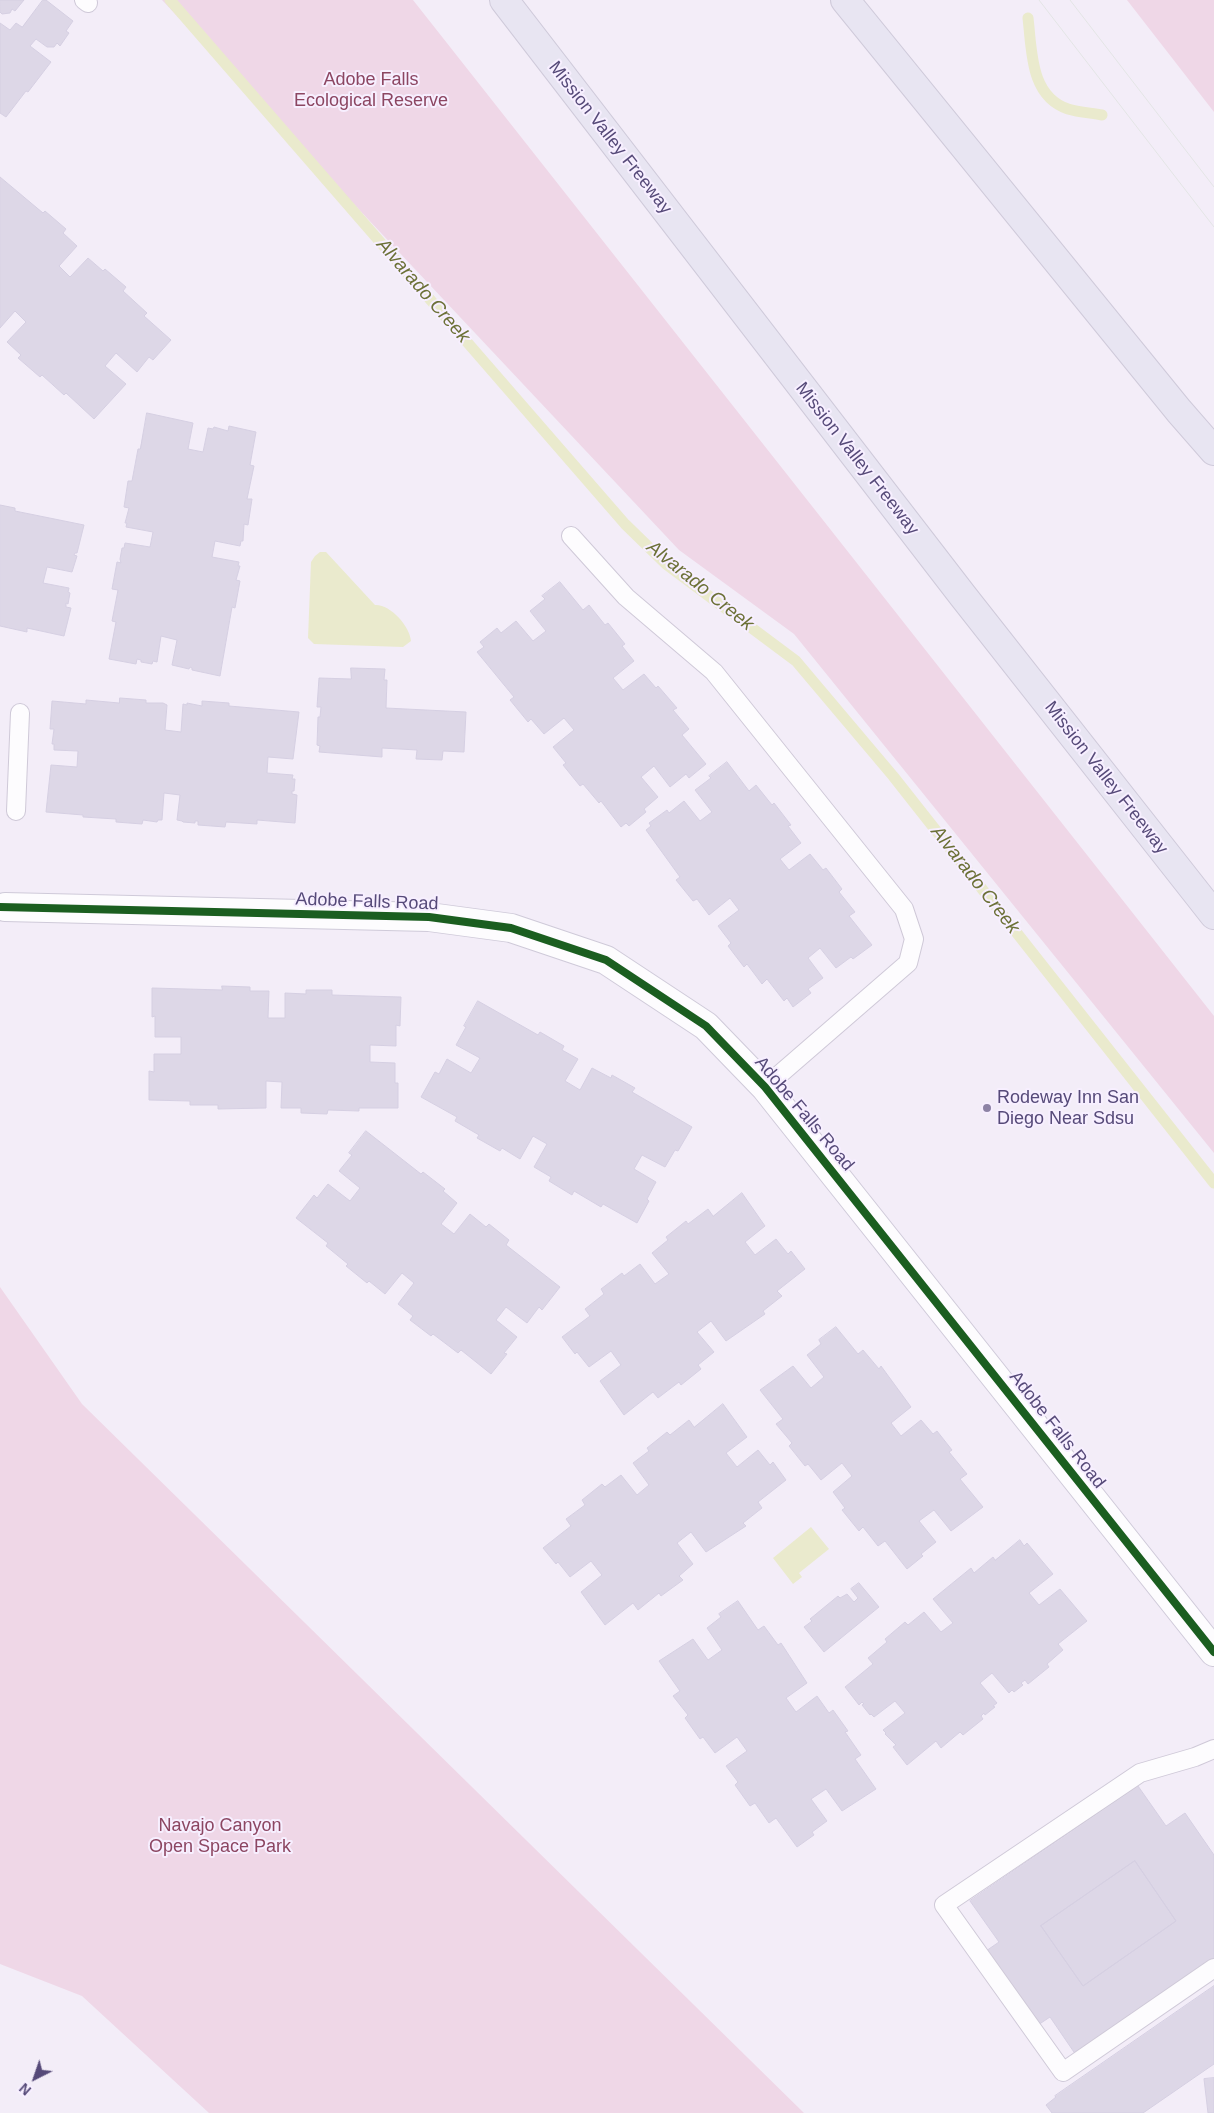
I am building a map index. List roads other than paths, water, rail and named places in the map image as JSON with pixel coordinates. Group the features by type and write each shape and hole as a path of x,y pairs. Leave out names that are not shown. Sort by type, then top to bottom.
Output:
{"highway":[{"name":"Mission Valley Freeway","path":"504,0 956,588 1214,915"},
{"path":"846,0 1214,451"}],"street":[{"name":"Adobe Falls Road","path":"5,907 429,917 511,928 606,960 706,1026 765,1086 1214,1652"}],"lane":[{"path":"571,536 626,597 714,672 904,909 914,939 908,963 765,1086"},
{"path":"16,811 20,713"},
{"path":"1214,1749 1195,1758 1140,1773 944,1905 1063,2072 1214,1968"}],"waterway":[{"name":"Alvarado Creek","path":"170,0 625,524 666,564 796,661 893,776 1214,1183"},
{"path":"1028,18 1035,71 1046,94 1056,103 1068,109 1102,115"}],"tram line":[{"path":"1039,0 1214,227"},
{"path":"1070,0 1214,187"}],"place":[{"name":"Rodeway Inn San Diego Near Sdsu","path":"987,1108"}],"park label":[{"name":"Adobe Falls Ecological Reserve","path":"371,90"},
{"name":"Navajo Canyon Open Space Park","path":"220,1836"}]}
